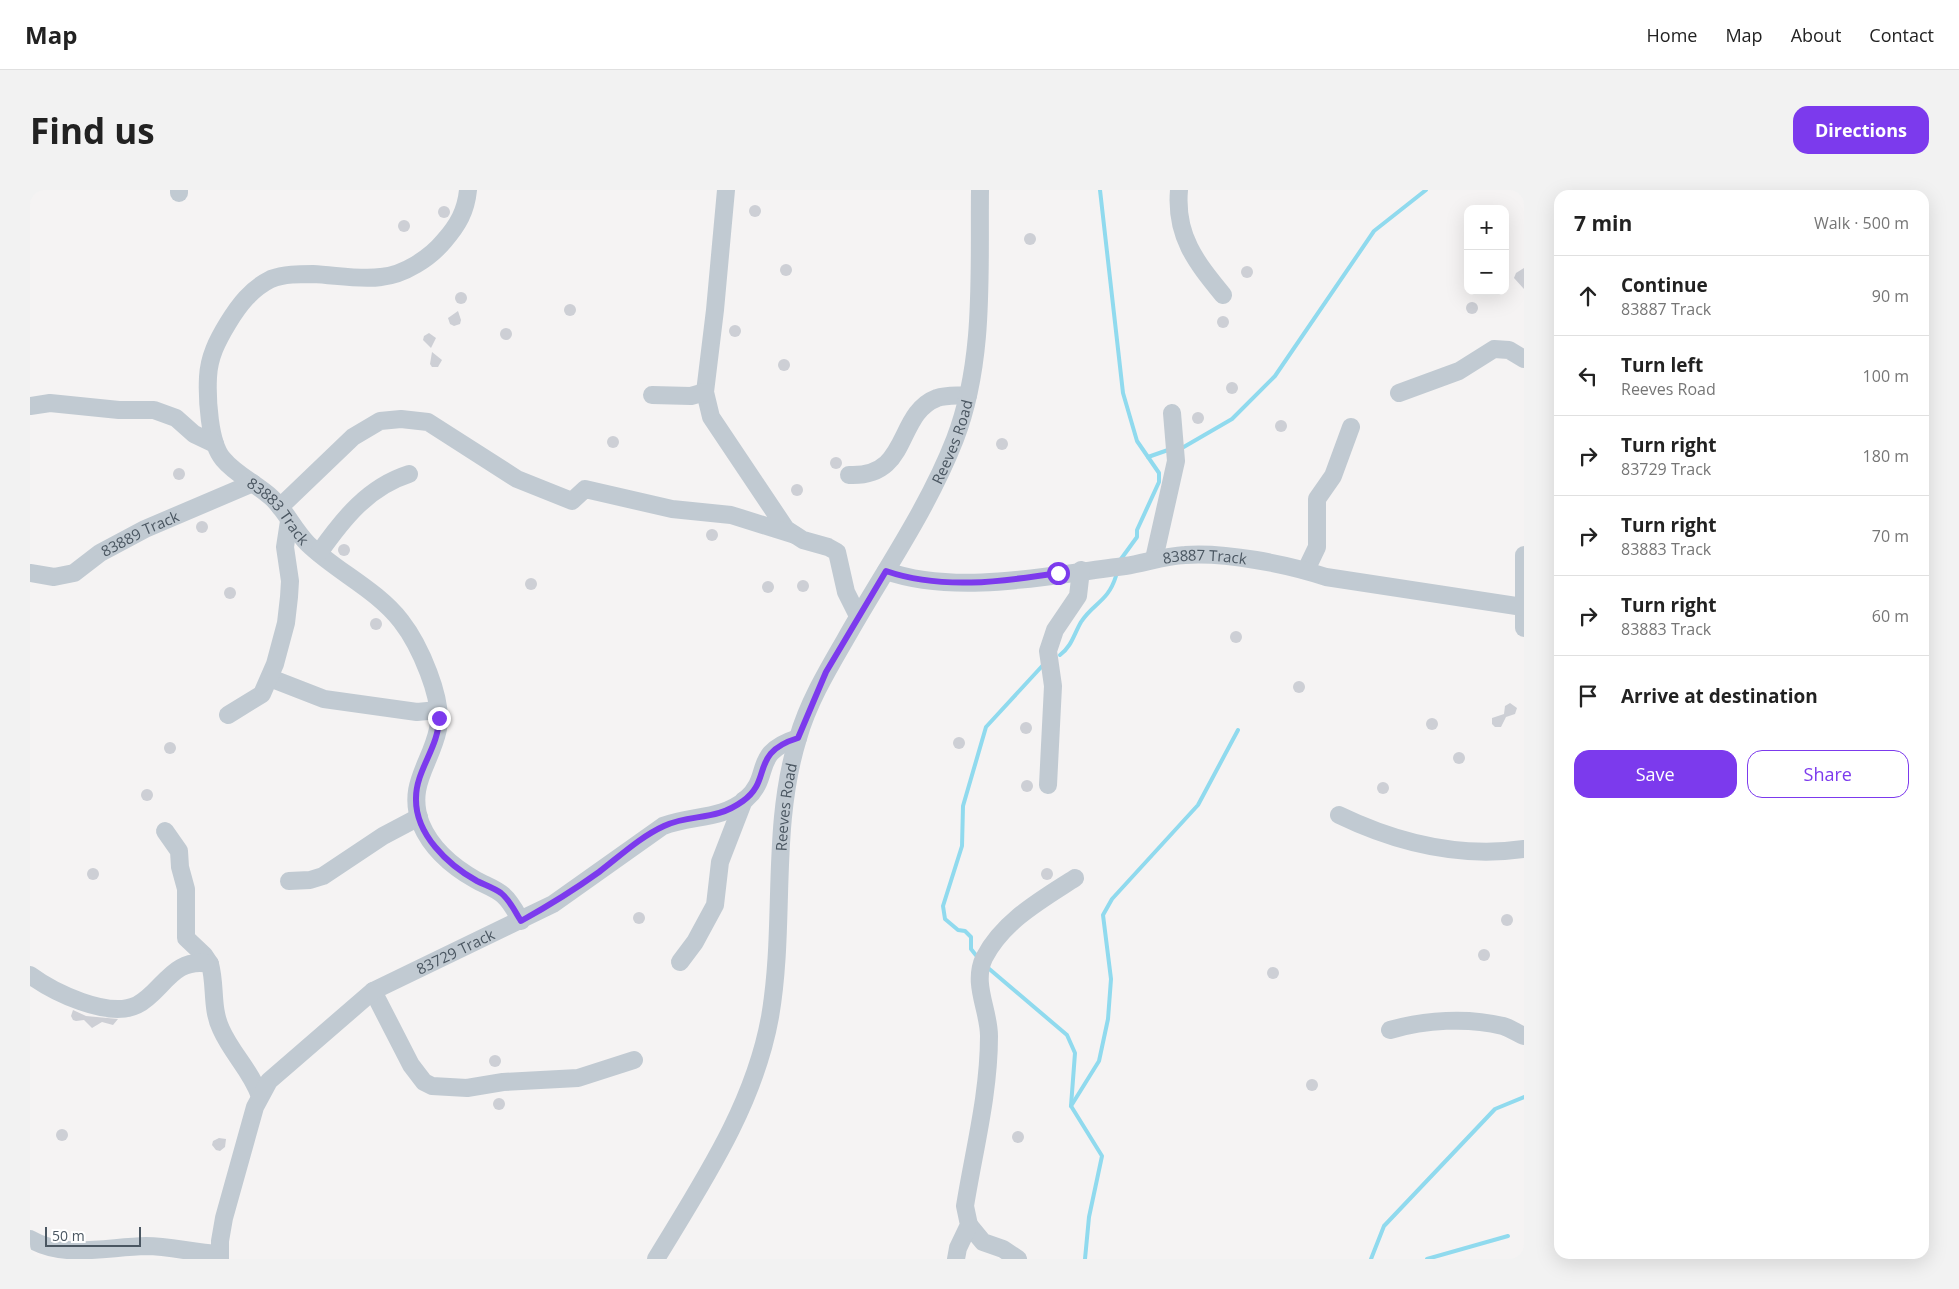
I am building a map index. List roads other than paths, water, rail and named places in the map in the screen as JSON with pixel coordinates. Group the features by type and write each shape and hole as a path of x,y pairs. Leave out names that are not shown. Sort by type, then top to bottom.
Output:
{"street":[{"name":"83883 Track","path":"468,190 463,215 454,230 438,250 404,270 382,277 284,276 272,279 248,295 236,308 219,338 210,360 208,400 215,444 223,460 252,483 284,514 308,544 369,590 400,620 418,648 429,676 438,710 438,731 418,779 416,796 419,817 432,843 446,858 462,872 502,893 521,921"},
{"path":"726,190 705,392 711,417 781,521 803,540 828,547 837,552 846,592 858,616"},
{"name":"Reeves Road","path":"656,1259 733,1126 756,1072 765,1041 774,983 781,828 786,785 798,738 826,672 886,571 942,470 956,438 972,376 978,320 980,190"},
{"path":"1179,190 1178,212 1190,253 1223,296"},
{"path":"1399,393 1459,371 1494,349 1509,350 1524,359"},
{"path":"652,395 691,396 705,392"},
{"path":"848,475 864,476 876,472 893,456 918,412 928,402 938,397 968,395"},
{"path":"30,406 50,403 119,410 154,410 176,418 194,434 215,444"},
{"path":"1154,559 1176,461 1172,413"},
{"path":"228,715 262,694 270,678 286,623 290,581 285,547 284,514 338,450 372,424 380,421 410,420 428,422 517,479 572,501 585,489 672,509 731,515 795,535"},
{"path":"1306,570 1316,547 1317,499 1333,476 1351,427"},
{"path":"319,553 353,508 382,485 409,474"},
{"name":"83889 Track","path":"30,573 54,577 74,573 100,553 145,529 252,483"},
{"name":"83887 Track","path":"886,571 921,581 956,583 1018,580 1081,570 1126,566 1154,559 1183,555 1217,555 1306,570 1334,578 1523,607"},
{"path":"1524,555 1524,628"},
{"path":"1048,785 1053,686 1048,651 1055,630 1078,596 1081,570"},
{"path":"270,678 324,699 417,712 438,710"},
{"name":"83729 Track","path":"220,1256 224,1218 260,1096 270,1081 373,992 419,968 521,921 564,897 663,826 721,813 744,800 755,788 765,761 774,748 798,738"},
{"path":"680,962 695,942 715,904 720,862 744,800"},
{"path":"1339,815 1409,842 1436,848 1482,851 1524,849"},
{"path":"289,881 310,880 323,876 383,836 419,817"},
{"path":"165,831 180,851 180,867 186,889 186,938 204,954 210,964 214,1006 220,1028 236,1054 249,1070 260,1096"},
{"path":"1018,1259 1003,1249 983,1242 969,1225 965,1206 981,1125 989,1041 988,1019 980,990 980,969 992,946 1009,924 1075,878"},
{"path":"30,975 64,995 117,1009 137,1005 162,981 188,964 210,964"},
{"path":"373,992 411,1065 424,1082 432,1086 467,1088 503,1082 578,1078 634,1060"},
{"path":"1390,1030 1411,1024 1466,1021 1504,1026 1524,1036"},
{"path":"956,1259 958,1248 969,1225"},
{"path":"30,1239 41,1249 56,1253 96,1254 144,1246 220,1256"}],"waterway":[{"path":"1100,190 1123,393 1137,441 1159,473 1159,482 1137,530 1137,537 1121,559"},
{"path":"1182,448 1232,419 1275,376 1374,231 1426,190"},
{"path":"1148,457 1168,450"},
{"path":"1060,655 1070,644 1081,622 1105,597 1113,585 1116,576"},
{"path":"979,959 971,949 971,937 965,931 958,930 945,919 943,906 962,846 963,806 986,727 1044,664"},
{"path":"1071,1106 1099,1061 1108,1019 1111,979 1103,915 1112,899 1198,805 1238,730"},
{"path":"987,967 1067,1035 1075,1053 1071,1106 1102,1156 1089,1217 1085,1259"},
{"path":"1371,1259 1384,1226 1495,1109 1524,1097"},
{"path":"1427,1259 1508,1236"}]}
